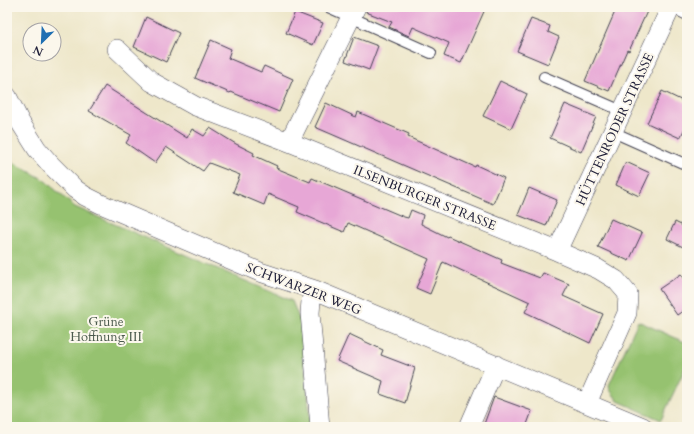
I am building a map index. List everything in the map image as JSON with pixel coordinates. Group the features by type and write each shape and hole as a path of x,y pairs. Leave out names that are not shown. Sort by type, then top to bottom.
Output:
{"street":[{"name":"HÜTTENRODER STRASSE","path":"557,251 671,7"},
{"path":"289,142 354,12"},
{"name":"ILSENBURGER STRASSE","path":"116,49 152,82 196,106 289,142 557,251 598,269 616,280 628,294 627,313 587,404"},
{"name":"SCHWARZER WEG","path":"7,96 20,122 37,149 51,166 75,189 85,196 260,272 315,290 643,427"},
{"path":"315,290 311,301 310,313 320,427"},
{"path":"469,427 496,365"}],"lane":[{"path":"328,7 354,12 431,53"},
{"path":"671,7 687,15"},
{"path":"544,77 622,111"},
{"path":"613,132 687,165"}],"green space":[{"name":"Grüne Hoffnung III","path":"7,159 43,179 75,207 292,301 301,323 311,427 7,427"},
{"path":"638,321 687,343 687,364 661,420 618,401 610,390 609,385"}],"building":[{"path":"367,7 486,7 461,63 444,56 449,43 413,27 409,36 389,27 392,22 366,12"},
{"path":"617,7 649,7 629,51 627,50 609,91 585,81"},
{"path":"295,12 323,23 313,45 286,33"},
{"path":"146,17 179,33 166,62 134,47"},
{"path":"531,19 550,26 548,32 559,37 548,64 517,51"},
{"path":"354,37 378,46 369,70 345,61"},
{"path":"211,40 231,49 228,58 261,72 264,66 293,79 279,112 195,78"},
{"path":"500,81 527,94 511,129 483,116"},
{"path":"105,86 187,138 192,129 204,136 210,128 254,153 253,155 277,166 276,168 310,182 312,178 404,217 408,218 411,210 423,215 421,224 447,237 448,236 502,260 501,263 540,278 543,273 569,284 563,296 603,314 590,343 525,312 530,302 443,262 430,294 416,288 429,259 348,223 344,232 297,212 299,207 268,194 264,205 233,192 240,175 209,163 203,171 166,147 155,163 126,143 131,135 89,111"},
{"path":"662,91 687,103 687,124 680,138 647,123"},
{"path":"326,103 356,117 358,112 409,134 408,137 475,167 476,165 504,178 493,204 315,127"},
{"path":"565,104 596,117 581,152 550,138"},
{"path":"626,162 650,173 639,196 616,185"},
{"path":"529,188 557,200 546,226 518,215"},
{"path":"611,219 642,233 629,261 598,247"},
{"path":"675,222 687,228 687,249 667,239"},
{"path":"681,274 687,282 687,308 677,315 659,289"},
{"path":"349,334 383,350 381,355 415,368 405,403 380,394 383,381 337,361"},
{"path":"494,397 532,411 526,427 493,427 484,424"}]}
